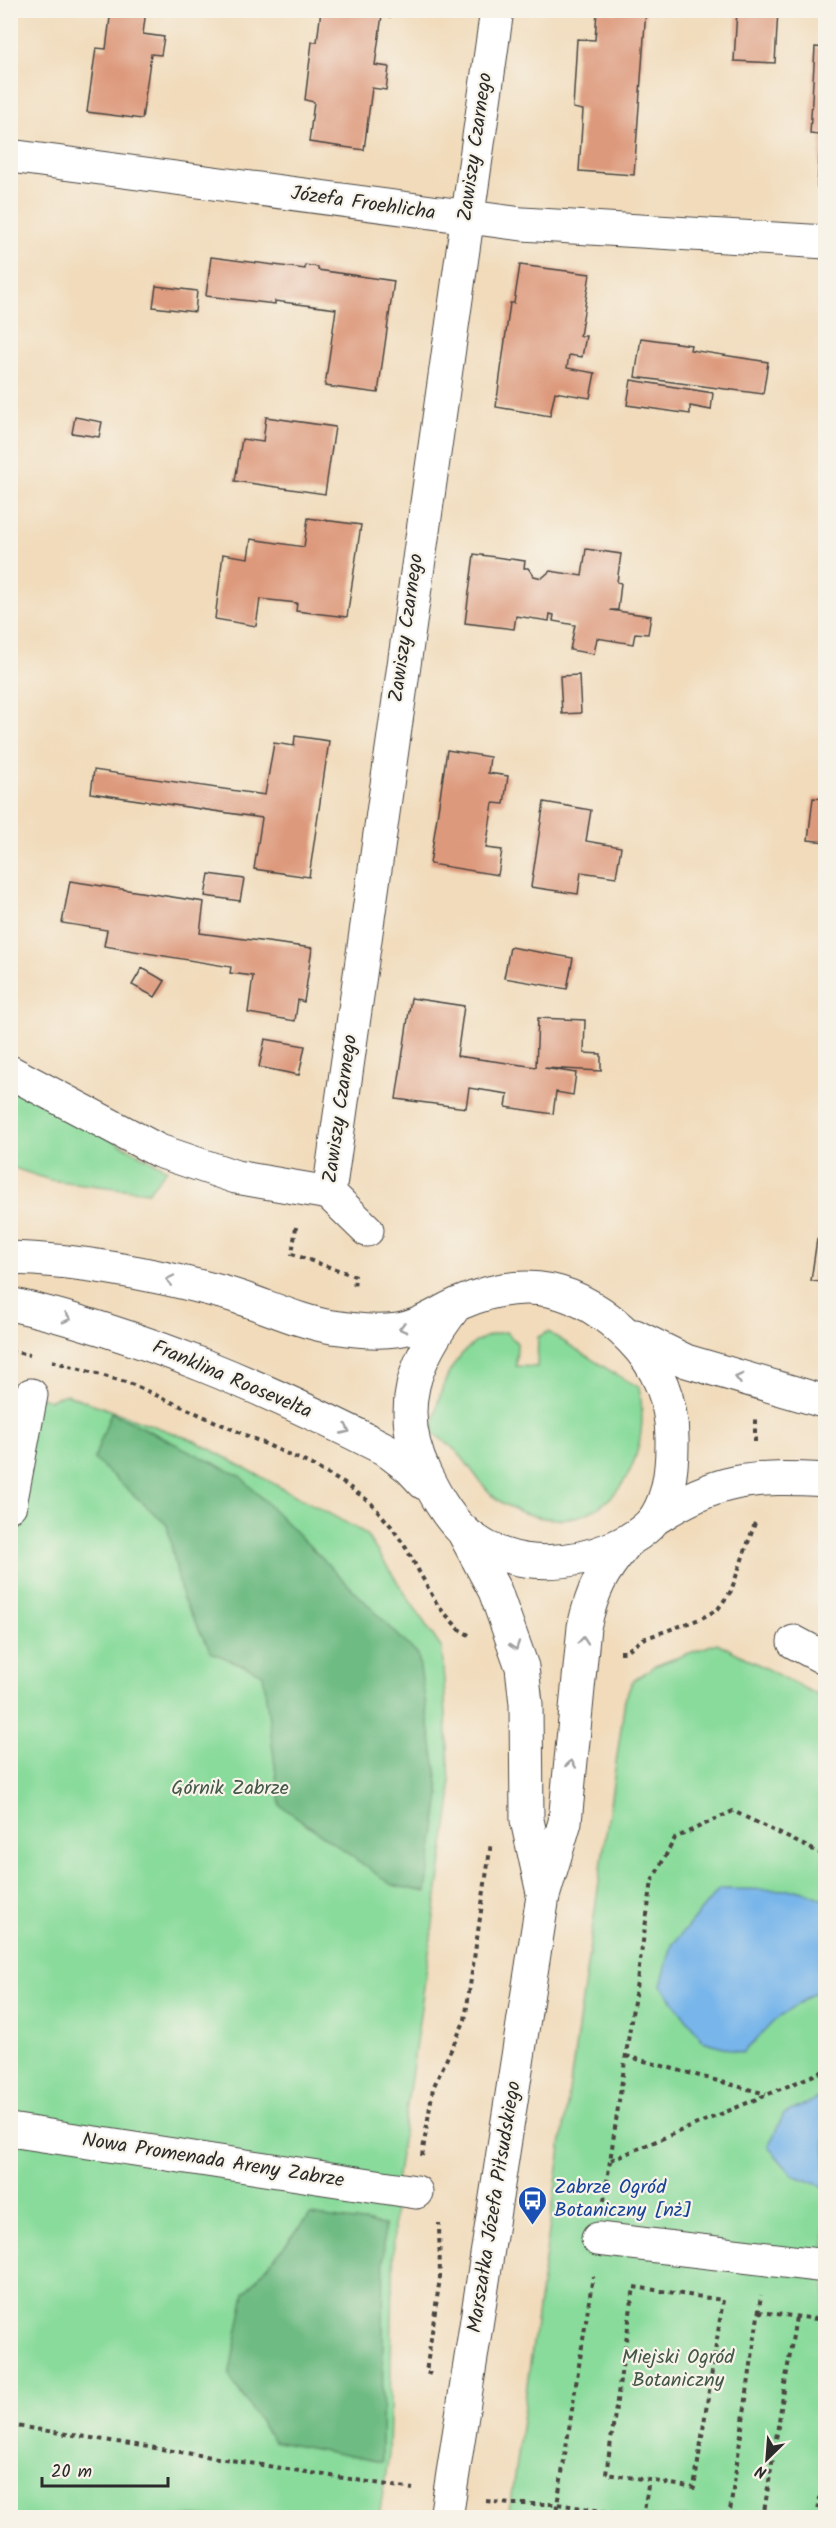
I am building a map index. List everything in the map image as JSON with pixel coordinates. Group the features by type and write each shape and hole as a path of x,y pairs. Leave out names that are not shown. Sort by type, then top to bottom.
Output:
{"street":[{"name":"Zawiszy Czarnego","path":"368,1230 329,1193 497,10"},
{"name":"Józefa Froehlicha","path":"10,156 522,224 825,242"},
{"path":"10,1072 159,1151 236,1177 329,1193"},
{"path":"10,1258 158,1277 227,1293 326,1326 371,1332 401,1330 456,1305 502,1288 522,1286 576,1298 598,1309 618,1326 643,1351 659,1375 668,1401 673,1430 672,1462 667,1489 656,1518"},
{"name":"Franklina Roosevelta","path":"10,1304 124,1335 306,1412 385,1449 410,1468 435,1495"},
{"path":"456,1305 437,1329 421,1359 410,1394 409,1422 414,1452 435,1495 463,1531 491,1548 518,1559 542,1563 571,1562 628,1541 680,1502 737,1480 775,1478 825,1480"},
{"path":"618,1326 686,1361 825,1402"},
{"path":"10,1506 31,1395"},
{"name":"Marszałka Józefa Piłsudskiego","path":"463,1531 495,1591 522,1667 526,1704 527,1820 543,1896"},
{"name":"Marszałka Józefa Piłsudskiego","path":"448,2506 543,1896 564,1822 582,1647 590,1599 604,1569 628,1541"},
{"path":"794,1642 825,1659"},
{"name":"Nowa Promenada Areny Zabrze","path":"10,2130 416,2192"},
{"path":"598,2239 825,2266"}],"path":[{"path":"329,1193 308,1226 296,1225 292,1254 355,1276 354,1289"},
{"path":"10,1350 39,1357"},
{"path":"50,1360 129,1383 310,1464 345,1484 369,1502 391,1526 438,1606 460,1630 485,1644 514,1644"},
{"path":"582,1647 626,1652 644,1639 700,1619 718,1609 731,1591 756,1520 766,1519"},
{"path":"555,2517 652,1881 675,1838 733,1810 825,1856"},
{"path":"626,2056 767,2095"},
{"path":"610,2161 825,2070"},
{"path":"729,2517 766,2259"},
{"path":"634,2287 723,2300 694,2488 649,2480 606,2474 634,2287"},
{"path":"759,2312 825,2320"},
{"path":"763,2517 796,2317"},
{"path":"10,2425 448,2506 557,2504 644,2517 649,2480"},
{"path":"817,2517 825,2457"},
{"path":"602,2517 603,2511"}],"green space":[{"path":"10,1085 167,1169 148,1192 50,1180 11,1167"},
{"path":"506,1332 517,1343 516,1366 537,1367 538,1337 548,1332 639,1387 642,1418 638,1448 628,1474 613,1495 593,1511 568,1518 540,1517 508,1506 493,1496 455,1450 433,1433 439,1399 452,1368 474,1344 488,1336"},
{"name":"Górnik Zabrze","path":"10,1387 50,1400 66,1394 195,1441 365,1533 442,1649 451,1798 395,2189 389,2453 379,2517 11,2517"},
{"path":"111,1412 240,1476 418,1655 440,1795 426,1892 392,1885 280,1805 263,1674 211,1652 182,1597 167,1525 94,1459"},
{"name":"Miejski Ogród Botaniczny","path":"717,1643 825,1699 825,2517 508,2518 625,1700 632,1682 654,1666"},
{"path":"310,2215 384,2225 382,2462 273,2441 229,2376 245,2293"}],"water":[{"path":"719,1889 801,1890 825,1900 825,1985 774,2021 743,2053 703,2041 661,1985 672,1945"},
{"path":"825,2095 825,2187 793,2175 768,2147 784,2114"}],"building":[{"path":"111,10 146,10 143,34 164,37 161,55 151,54 142,119 87,112 96,48 106,49"},
{"path":"321,10 355,13 354,10 391,10 390,17 382,15 375,65 389,67 386,90 372,88 364,150 309,142 314,102 305,100 312,42 317,42"},
{"path":"617,10 646,10 634,175 579,171 583,110 573,108 577,39 595,40 597,11 617,13"},
{"path":"737,10 778,10 775,63 734,61"},
{"path":"815,47 826,48 826,187 817,187 821,135 810,134"},
{"path":"211,257 305,269 305,265 318,267 318,270 394,281 378,393 325,386 336,309 275,301 275,304 206,296"},
{"path":"520,265 590,274 580,336 586,336 582,357 569,355 567,368 595,373 590,398 555,392 550,416 496,407 510,303 514,303"},
{"path":"156,286 197,291 195,312 153,307"},
{"path":"641,338 691,345 690,350 768,362 763,394 635,377"},
{"path":"631,380 713,393 711,410 690,406 690,414 627,405"},
{"path":"75,417 102,422 99,437 72,433"},
{"path":"266,417 335,427 325,494 235,481 242,439 263,442"},
{"path":"308,518 361,525 347,617 296,611 297,603 260,599 256,626 215,619 223,554 248,558 251,539 304,547"},
{"path":"586,549 621,554 617,582 621,583 618,610 610,610 651,616 648,634 635,633 633,644 597,638 594,654 570,650 575,625 553,621 554,615 550,614 549,621 516,616 514,629 465,623 474,554 525,561 524,568 528,568 534,576 542,578 550,571 582,576"},
{"path":"579,675 581,713 562,714 560,676"},
{"path":"295,736 329,741 309,877 254,869 262,818 91,793 94,770 265,795 274,743 294,746"},
{"path":"447,750 490,757 488,773 508,776 504,804 493,803 486,848 502,850 498,875 430,864"},
{"path":"813,798 826,799 826,842 808,840"},
{"path":"544,802 591,810 586,841 621,847 616,877 581,872 578,894 531,887"},
{"path":"209,874 244,879 240,901 205,896"},
{"path":"70,881 204,902 200,933 312,948 304,1002 298,1000 295,1021 248,1013 253,976 230,973 231,967 104,946 107,930 62,923"},
{"path":"510,947 573,958 567,989 504,978"},
{"path":"142,968 165,981 155,997 132,985"},
{"path":"411,998 464,1006 457,1056 536,1067 538,1018 585,1020 584,1053 601,1054 601,1071 544,1068 576,1073 573,1095 556,1092 553,1114 506,1107 508,1094 469,1088 466,1108 396,1099"},
{"path":"265,1039 305,1046 299,1075 259,1067"},
{"path":"817,1239 826,1241 826,1282 811,1281"}],"place":[{"name":"Zabrze Ogród Botaniczny [nż]","path":"533,2226"}]}
